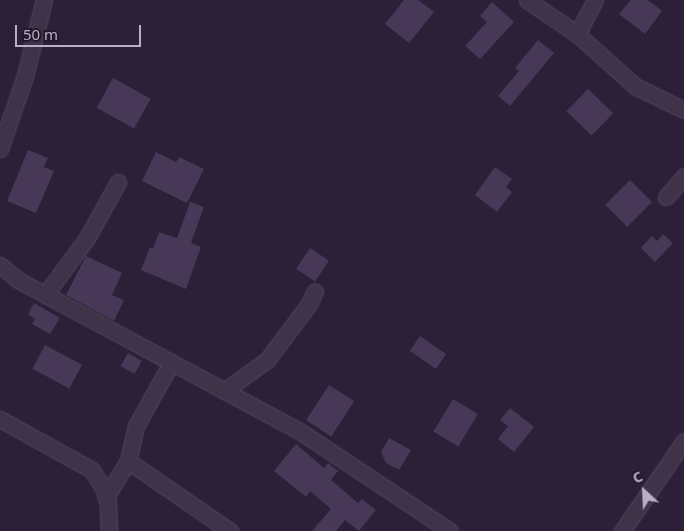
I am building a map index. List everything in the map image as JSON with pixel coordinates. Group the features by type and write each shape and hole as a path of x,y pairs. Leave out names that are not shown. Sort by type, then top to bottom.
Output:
{"street":[{"path":"0,150 25,76 44,0"},
{"path":"527,0 577,34 635,86 684,110"},
{"path":"577,34 595,0"},
{"path":"666,197 684,176"},
{"path":"45,295 87,238 118,182"},
{"path":"0,265 18,280 45,295 298,430 450,531"},
{"path":"224,391 267,360 309,304 315,291"},
{"path":"106,497 128,461 136,426 171,363"},
{"path":"0,419 92,470 106,497 109,531"},
{"path":"622,531 684,441"},
{"path":"128,461 230,531"}],"building":[{"path":"404,0 418,0 434,12 409,43 385,24"},
{"path":"631,0 648,0 662,11 645,34 619,14"},
{"path":"492,2 514,22 480,59 465,46 487,22 480,16"},
{"path":"538,40 554,53 510,106 498,96 519,71 515,68"},
{"path":"113,78 151,99 134,129 97,108"},
{"path":"588,89 613,113 592,136 566,111"},
{"path":"28,150 48,158 44,167 54,171 36,213 7,201"},
{"path":"156,152 176,162 179,157 204,169 187,203 142,181"},
{"path":"495,167 512,179 506,187 512,192 497,212 475,195"},
{"path":"630,180 652,202 627,227 605,205"},
{"path":"190,202 204,207 191,243 201,247 186,289 141,270 150,247 153,249 159,232 177,238"},
{"path":"663,234 673,243 655,262 641,248 652,236 657,241"},
{"path":"310,248 329,261 315,282 296,269"},
{"path":"86,256 122,273 112,295 124,300 114,321 66,295"},
{"path":"34,303 60,318 50,334 32,324 35,319 28,314"},
{"path":"420,336 446,354 436,369 410,351"},
{"path":"45,345 82,365 69,389 32,369"},
{"path":"128,353 142,361 134,374 121,366"},
{"path":"329,385 354,401 331,437 306,420"},
{"path":"453,399 478,414 458,447 433,432"},
{"path":"510,408 534,427 514,452 498,439 508,426 500,420"},
{"path":"389,438 411,450 399,470 386,463 381,452"},
{"path":"296,444 324,468 328,463 338,471 331,480 358,503 362,499 376,510 359,531 345,520 336,531 312,531 331,509 310,491 306,497 274,471"}]}
